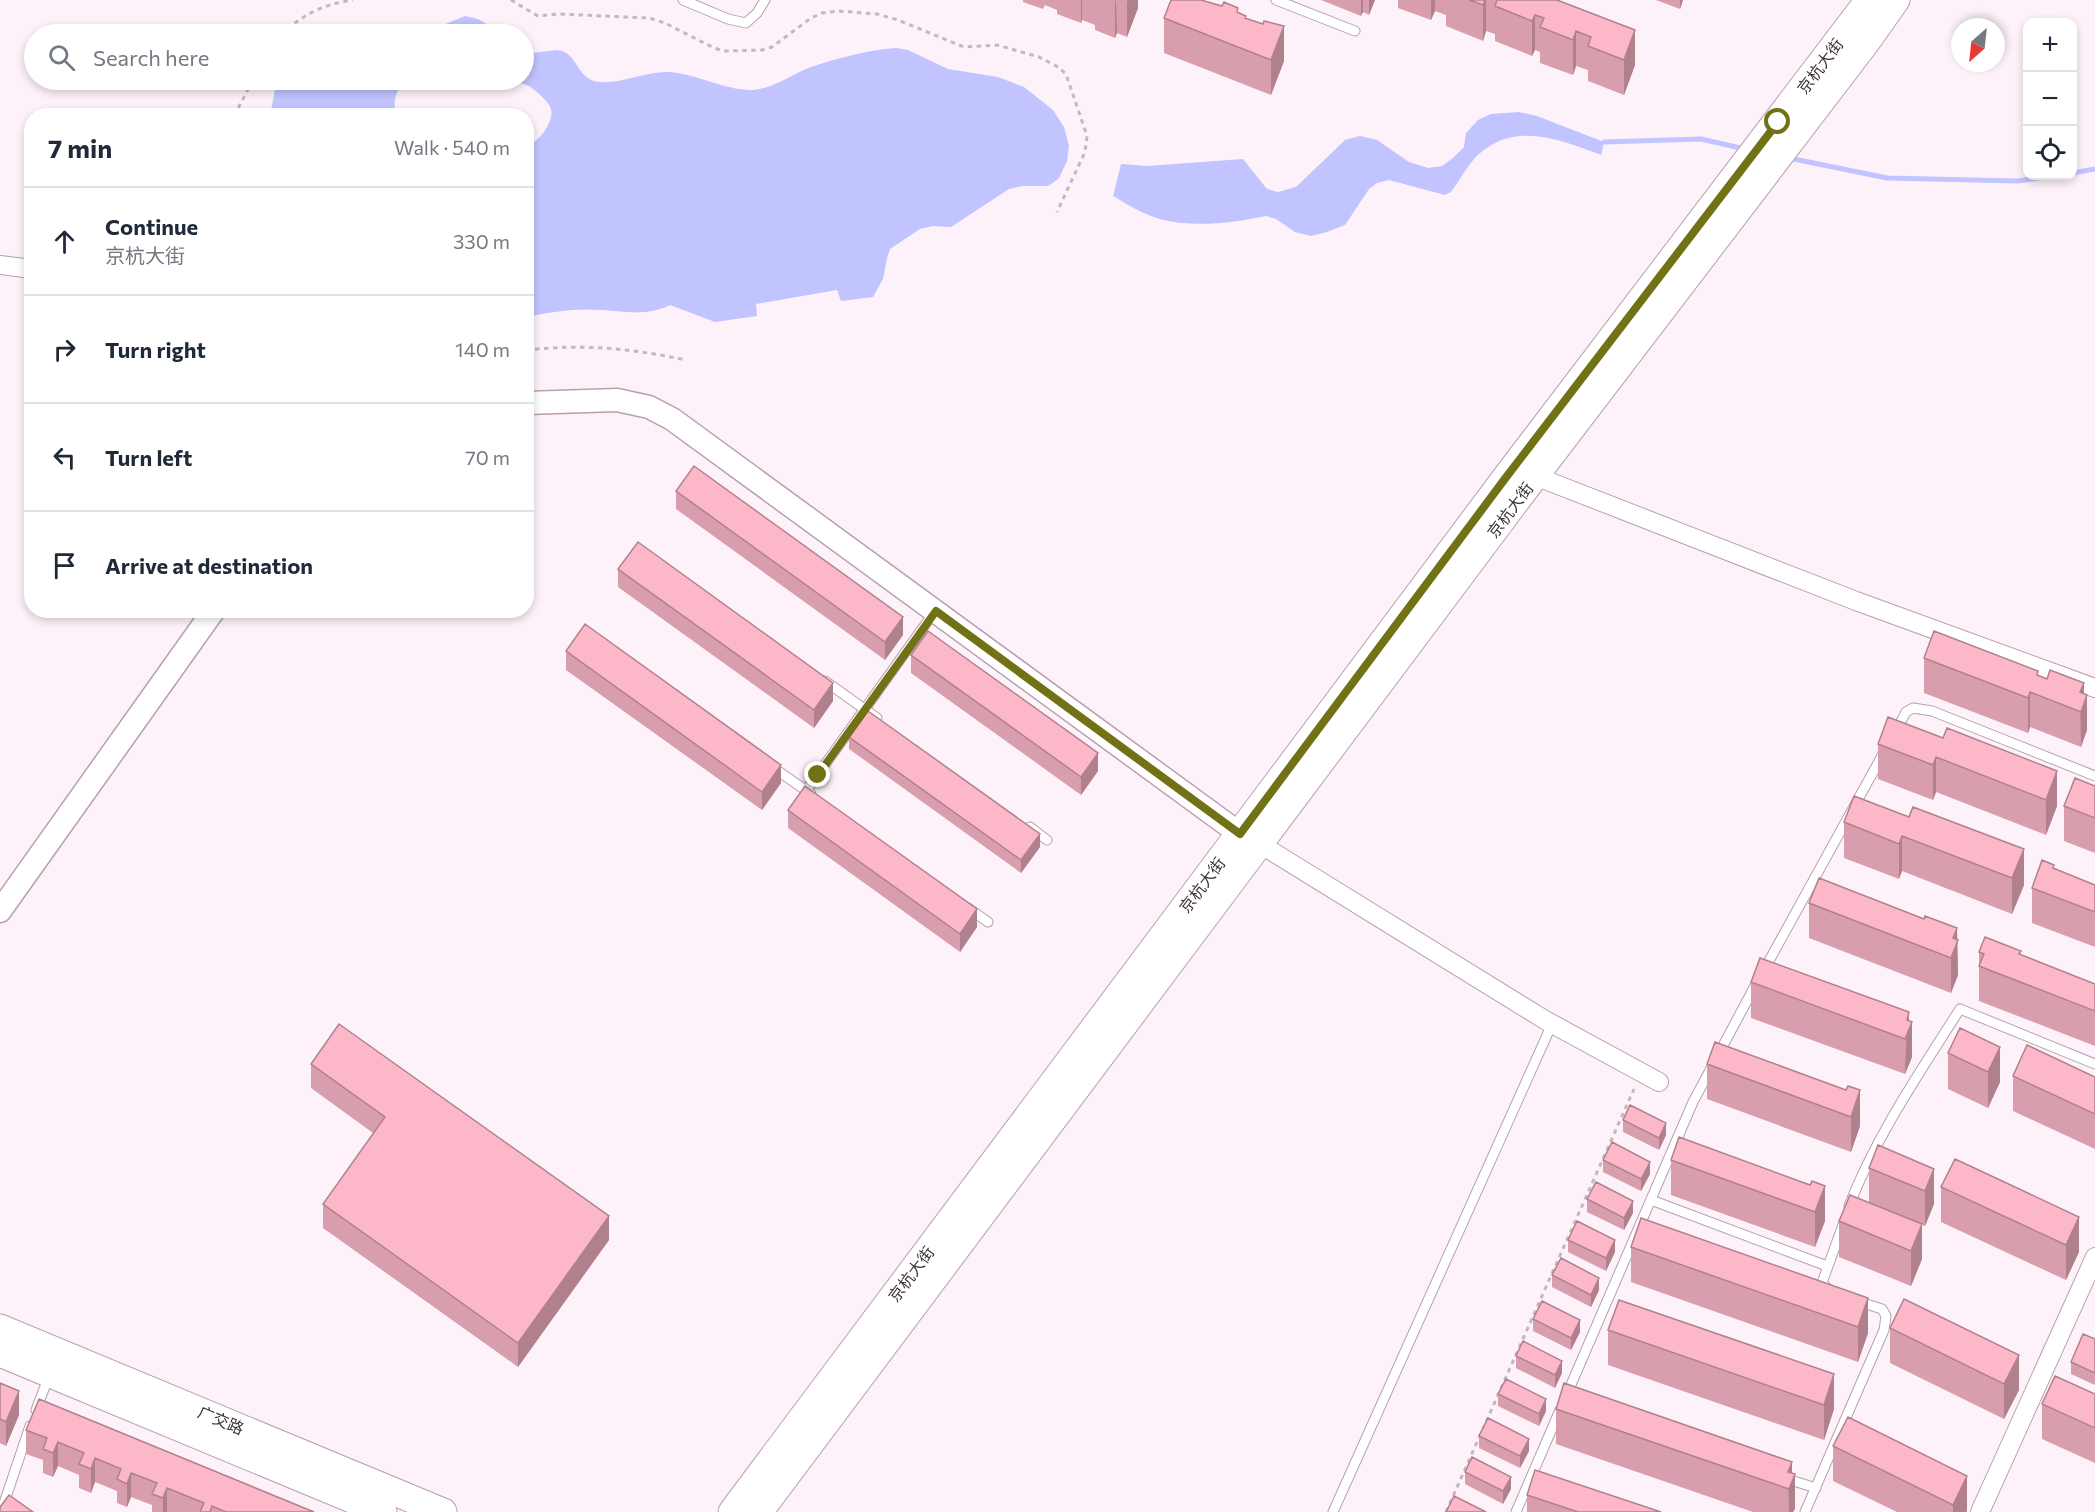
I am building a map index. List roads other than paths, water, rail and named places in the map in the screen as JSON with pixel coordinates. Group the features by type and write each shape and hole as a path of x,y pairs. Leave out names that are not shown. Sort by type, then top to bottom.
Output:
{"main road":[{"name":"京杭大街","path":"759,1512 1250,839 1504,480 1869,0"},
{"name":"京杭大街","path":"732,1512 1250,839 1535,476 1846,69 1896,0"},
{"name":"广交路","path":"0,1328 443,1512"},
{"name":"广交路","path":"0,1353 383,1512"}],"street":[{"path":"0,265 24,268"},
{"path":"534,403 618,400 649,407 672,419 1250,839 1552,1024 1659,1082"},
{"path":"1535,476 1856,601 2095,688"},
{"path":"0,911 208,618"},
{"path":"1980,1512 2046,1379 2095,1257"}],"lane":[{"path":"682,0 728,19 746,23 757,13 765,0"},
{"path":"1276,0 1355,31"},
{"path":"806,791 936,611"},
{"path":"818,675 884,723"},
{"path":"1516,1512 1705,1076 1906,712 1913,708 1932,711 2094,772"},
{"path":"759,757 816,798"},
{"path":"1019,819 1047,840"},
{"path":"960,901 988,922"},
{"path":"1840,1295 1830,1292 1822,1283 1856,1189 1893,1116 1960,1009 2095,1064"},
{"path":"1334,1512 1552,1024"},
{"path":"1651,1200 1827,1266"},
{"path":"1805,1512 1884,1330 1886,1316 1882,1309 1851,1299"},
{"path":"1,1512 50,1374"},
{"path":"1563,1404 1574,1408"},
{"path":"1772,1474 1816,1488"},
{"path":"1526,1489 1536,1492"}],"water":[{"path":"465,16 487,24 445,24"},
{"path":"885,49 908,50 948,69 998,77 1024,87 1053,110 1064,127 1069,146 1067,161 1059,178 1048,186 1023,186 1009,189 951,227 933,226 920,229 890,249 883,279 873,297 841,301 837,290 756,304 757,316 715,322 670,305 644,312 582,310 534,316 534,141 541,136 549,124 551,108 534,90 534,53 557,50 564,52 574,60 585,76 599,82 667,72 752,90 775,84 811,67"},
{"path":"275,90 398,90 396,108 271,108"},
{"path":"1519,112 1537,116 1604,142 1601,155 1555,139 1539,136 1508,138 1493,144 1479,154 1451,192 1445,195 1389,180 1377,183 1369,189 1345,225 1311,236 1295,232 1276,219 1266,216 1213,224 1173,222 1148,215 1113,196 1121,164 1147,166 1243,159 1267,189 1278,192 1296,187 1345,140 1360,136 1377,140 1409,162 1428,168 1442,166 1464,147 1466,133 1478,120 1491,114"}],"waterway":[{"path":"1604,142 1701,139 1745,149"},
{"path":"1789,158 1887,178 2025,180"},
{"path":"2077,172 2095,169"}]}
